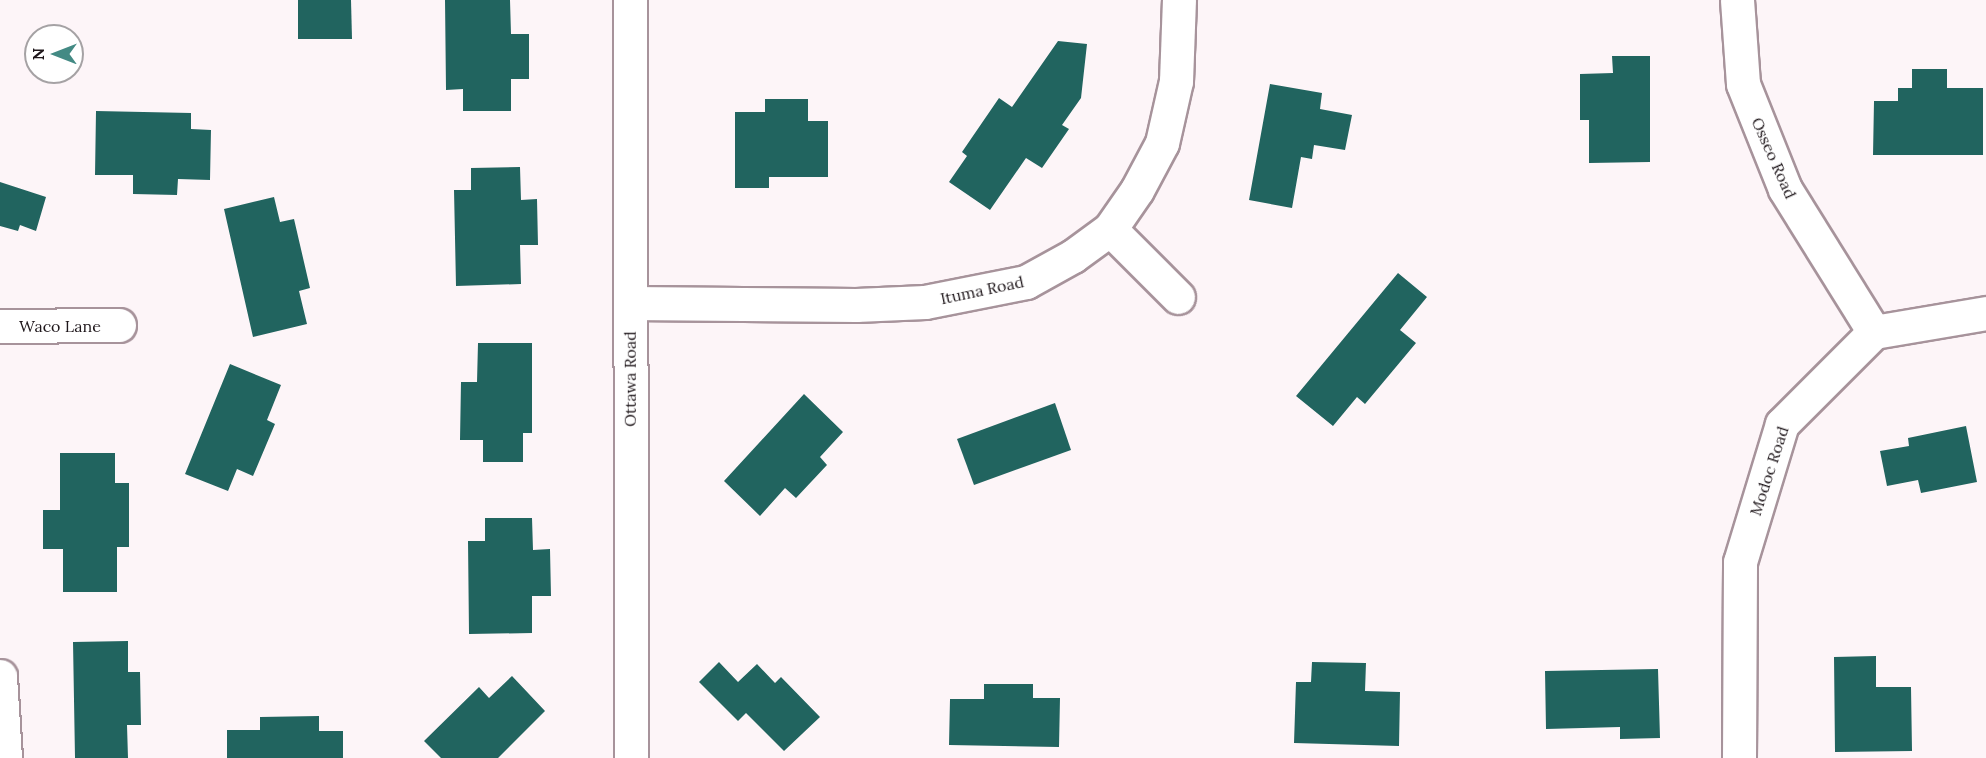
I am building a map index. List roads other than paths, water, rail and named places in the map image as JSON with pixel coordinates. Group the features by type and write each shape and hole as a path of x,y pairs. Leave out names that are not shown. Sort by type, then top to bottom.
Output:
{"street":[{"name":"Ottawa Road","path":"630,0 631,758"},
{"name":"Ituma Road","path":"630,303 856,305 925,302 1026,282 1073,256 1110,229 1137,190 1162,143 1176,81 1179,0"},
{"name":"Osseo Road","path":"1737,0 1743,84 1781,178 1874,332"},
{"path":"1110,229 1178,297"},
{"path":"1874,332 1986,313"},
{"name":"Waco Lane","path":"0,326 119,325"},
{"name":"Modoc Road","path":"1738,758 1740,562 1782,424 1874,332"},
{"path":"0,676 5,758"}]}
